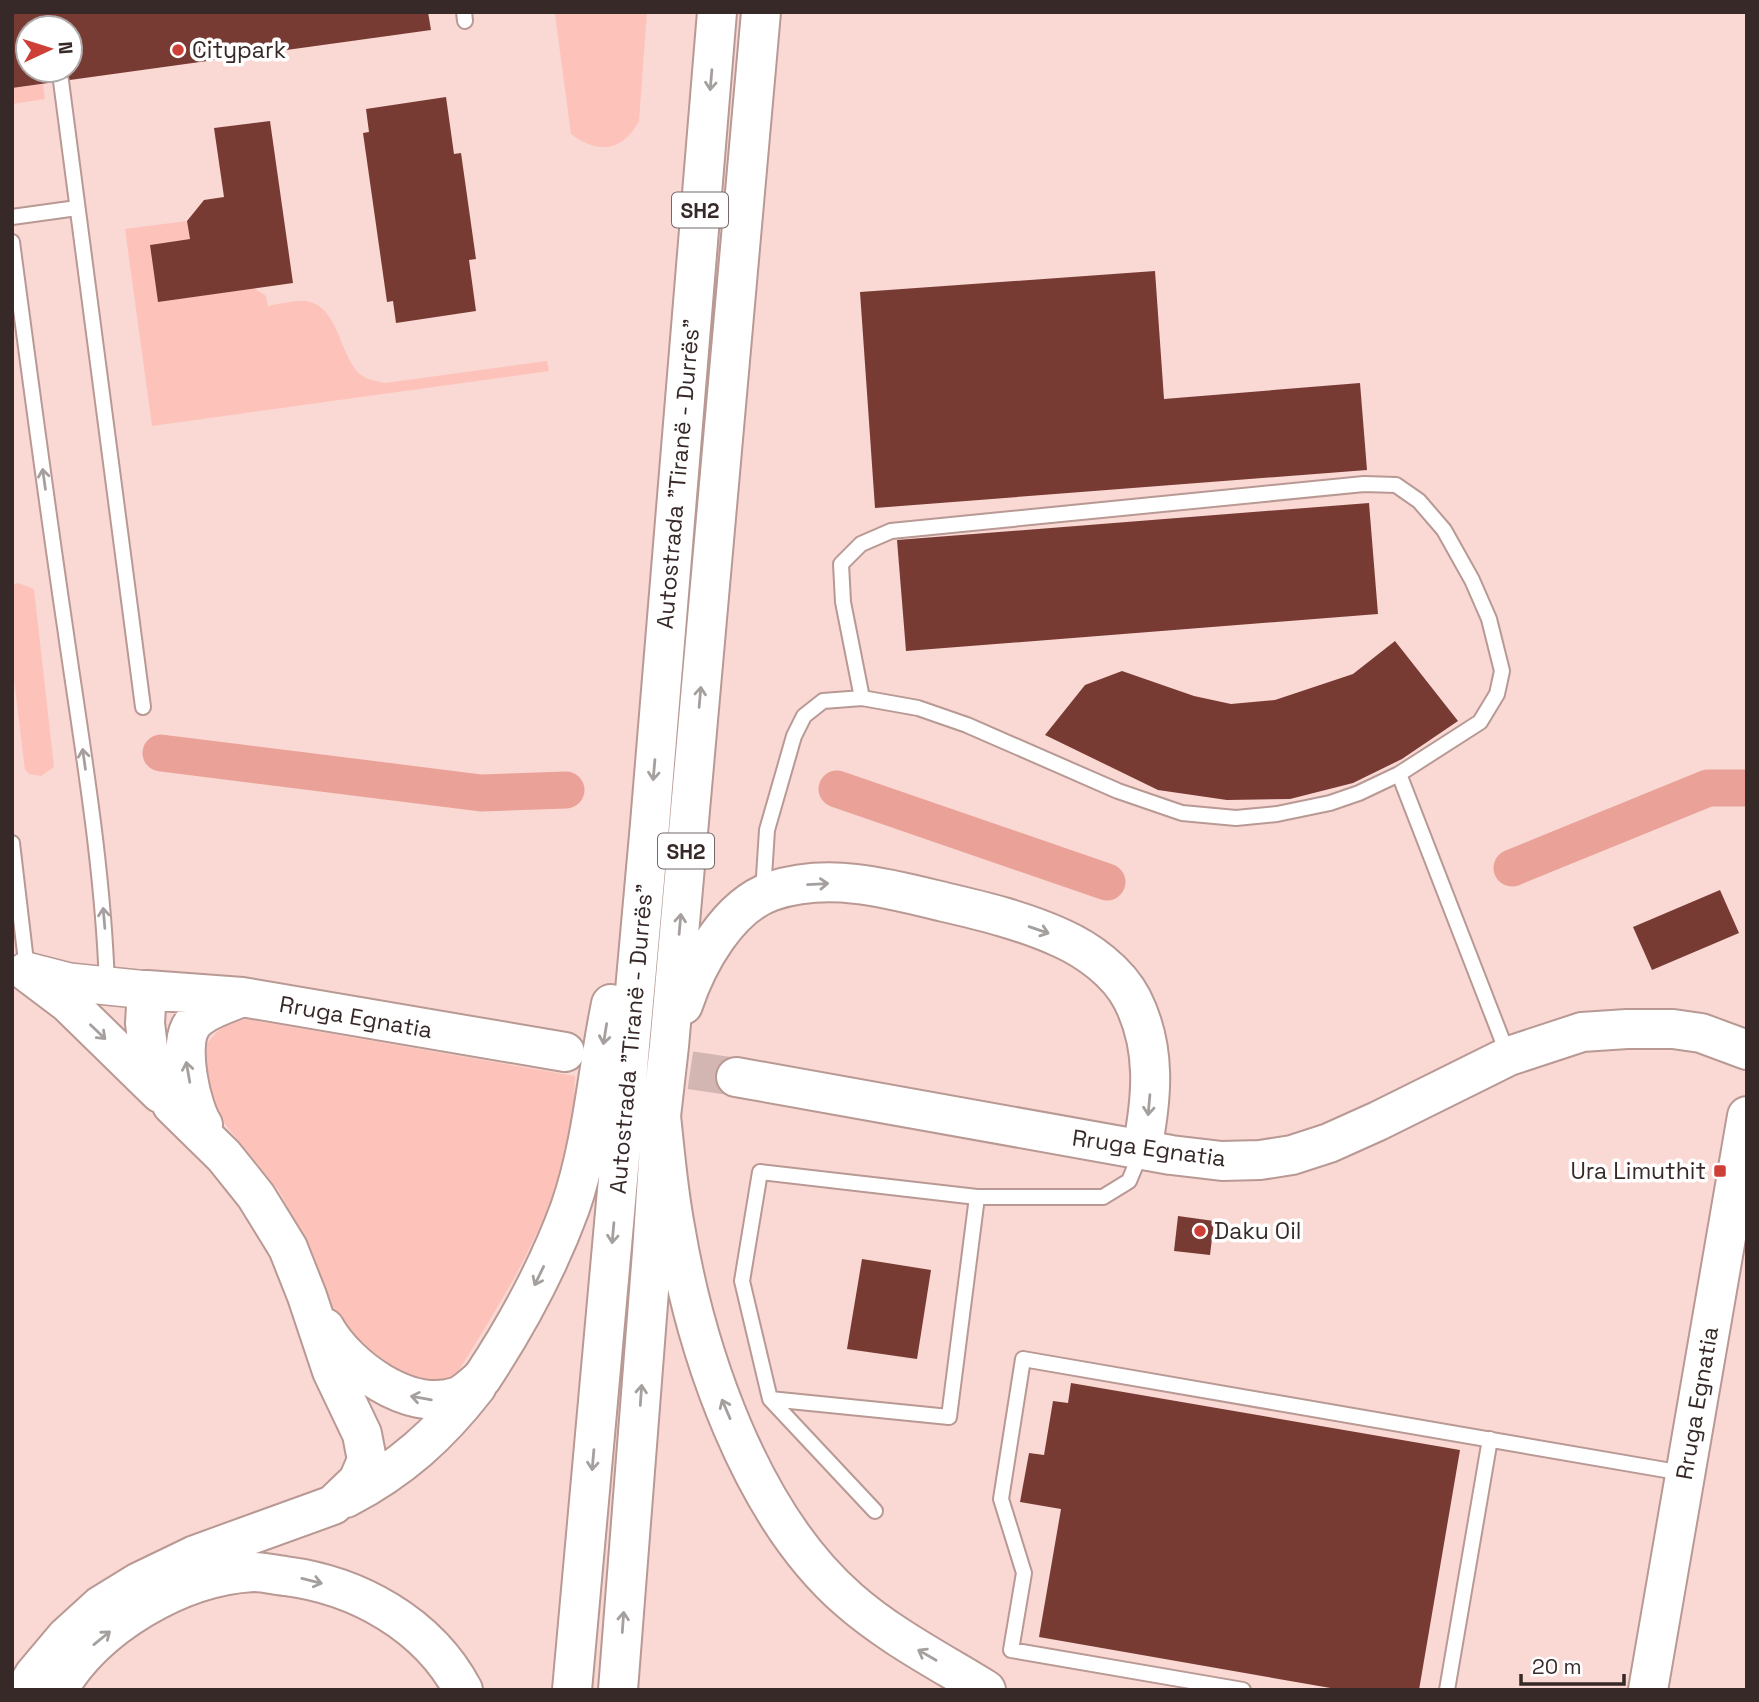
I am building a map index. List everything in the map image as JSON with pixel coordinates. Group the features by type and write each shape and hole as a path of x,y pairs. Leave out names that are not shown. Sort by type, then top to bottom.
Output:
{"main road":[{"name":"Autostrada \"Tiranë - Durrës\"","path":"572,1690 650,824 717,12"},
{"name":"Autostrada \"Tiranë - Durrës\"","path":"618,1690 661,1116 761,12"},
{"path":"25,1690 66,1637 100,1606 139,1582 195,1555 333,1505 379,1481 438,1432 482,1378 526,1304 570,1206 590,1128 608,1020 650,824"},
{"path":"669,1046 689,985 719,933 744,908 770,892 806,884 843,882 881,886 986,912 1062,938 1112,972 1132,998 1148,1041 1150,1111 1142,1149"},
{"path":"20,968 68,1003 224,1156"},
{"path":"147,990 145,1023 149,1056 172,1105"},
{"name":"Rruga Egnatia","path":"147,990 242,997 565,1052"},
{"path":"242,997 200,1016 190,1028 185,1055 198,1117 224,1156 256,1196 288,1248 332,1371 362,1434 367,1460 358,1481 333,1505"},
{"name":"Rruga Egnatia","path":"736,1077 1222,1161 1292,1155 1329,1143 1509,1056 1582,1032 1627,1028 1674,1029 1701,1033 1747,1050"},
{"path":"661,1116 675,1227 696,1321 723,1402 753,1472 780,1518 813,1564 849,1600 908,1644 986,1690"},
{"name":"Rruga Egnatia","path":"1648,1690 1747,1116"},
{"path":"307,1296 332,1339 365,1372 400,1394 430,1400 457,1397 482,1378"},
{"path":"58,1690 92,1647 128,1618 164,1595 209,1580 254,1572 302,1578 350,1591 394,1615 427,1643 455,1675 463,1690"}],"street":[{"path":"20,968 69,982 147,990"}],"lane":[{"path":"61,84 144,707"},
{"path":"12,217 78,208"},
{"path":"12,242 94,826 107,986"},
{"path":"762,897 767,830 794,736 804,716 823,701 862,698 918,708 967,725 1094,781 1182,813 1236,818 1277,814 1330,803 1399,774 1480,722 1497,694 1502,671 1489,619 1472,580 1444,530 1419,501 1396,485 1364,484 891,531 861,544 841,564 844,602 862,698"},
{"path":"1399,774 1509,1056"},
{"path":"12,843 20,968"},
{"path":"875,1511 770,1399 742,1281 760,1172 977,1197 1103,1197 1129,1181 1142,1149"},
{"path":"770,1399 949,1416 977,1197"},
{"path":"1243,1690 1011,1650 1024,1573 1001,1499 1023,1359 1685,1473"},
{"path":"1447,1690 1490,1440"}],"shaded area":[{"path":"647,12 639,121 633,131 618,144 600,147 581,141 571,134 555,14"},
{"path":"43,84 45,99 12,104 12,88"},
{"path":"187,221 190,239 150,245 158,302 254,288 266,296 268,306 306,301 317,305 332,321 347,355 360,374 385,383 547,361 549,371 152,426 125,229"},
{"path":"18,583 34,589 54,767 41,776 29,774 25,770 12,663 12,585"},
{"path":"245,1019 575,1076 573,1119 566,1154 542,1222 510,1286 454,1378 422,1384 375,1362 336,1316 322,1290 315,1259 279,1191 208,1103 202,1051 220,1030 230,1023"}],"building":[{"name":"Citypark","path":"12,12 428,12 431,30 84,78 84,14 14,14 14,84 41,84 12,88"},
{"path":"446,97 454,154 461,153 476,259 469,260 476,311 396,323 393,301 387,302 363,133 369,132 366,109"},
{"path":"270,121 293,283 158,302 150,245 190,239 187,221 204,200 224,197 214,128"},
{"path":"1155,271 1164,399 1360,383 1367,470 875,508 860,292"},
{"path":"1369,503 1378,614 906,651 897,540"},
{"path":"1395,641 1458,721 1402,759 1353,783 1290,799 1227,800 1158,790 1045,735 1085,685 1122,671 1194,696 1231,704 1275,700 1353,674"},
{"path":"1720,890 1739,933 1652,970 1633,927"},
{"path":"1178,1216 1214,1221 1210,1255 1174,1251"},
{"path":"862,1259 931,1270 917,1359 847,1349"},
{"path":"1071,1383 1460,1450 1419,1690 1342,1690 1039,1637 1061,1509 1020,1502 1029,1453 1044,1455 1053,1401 1068,1403"}],"waterway":[{"path":"161,753 481,793 566,790"},
{"path":"1512,868 1708,788 1747,788"},
{"path":"837,789 1107,882"}],"tunnel":[{"path":"634,1062 736,1077"}],"place":[{"name":"Citypark","path":"178,50"},
{"name":"Ura Limuthit","path":"1720,1171"},
{"name":"Daku Oil","path":"1200,1231"}]}
